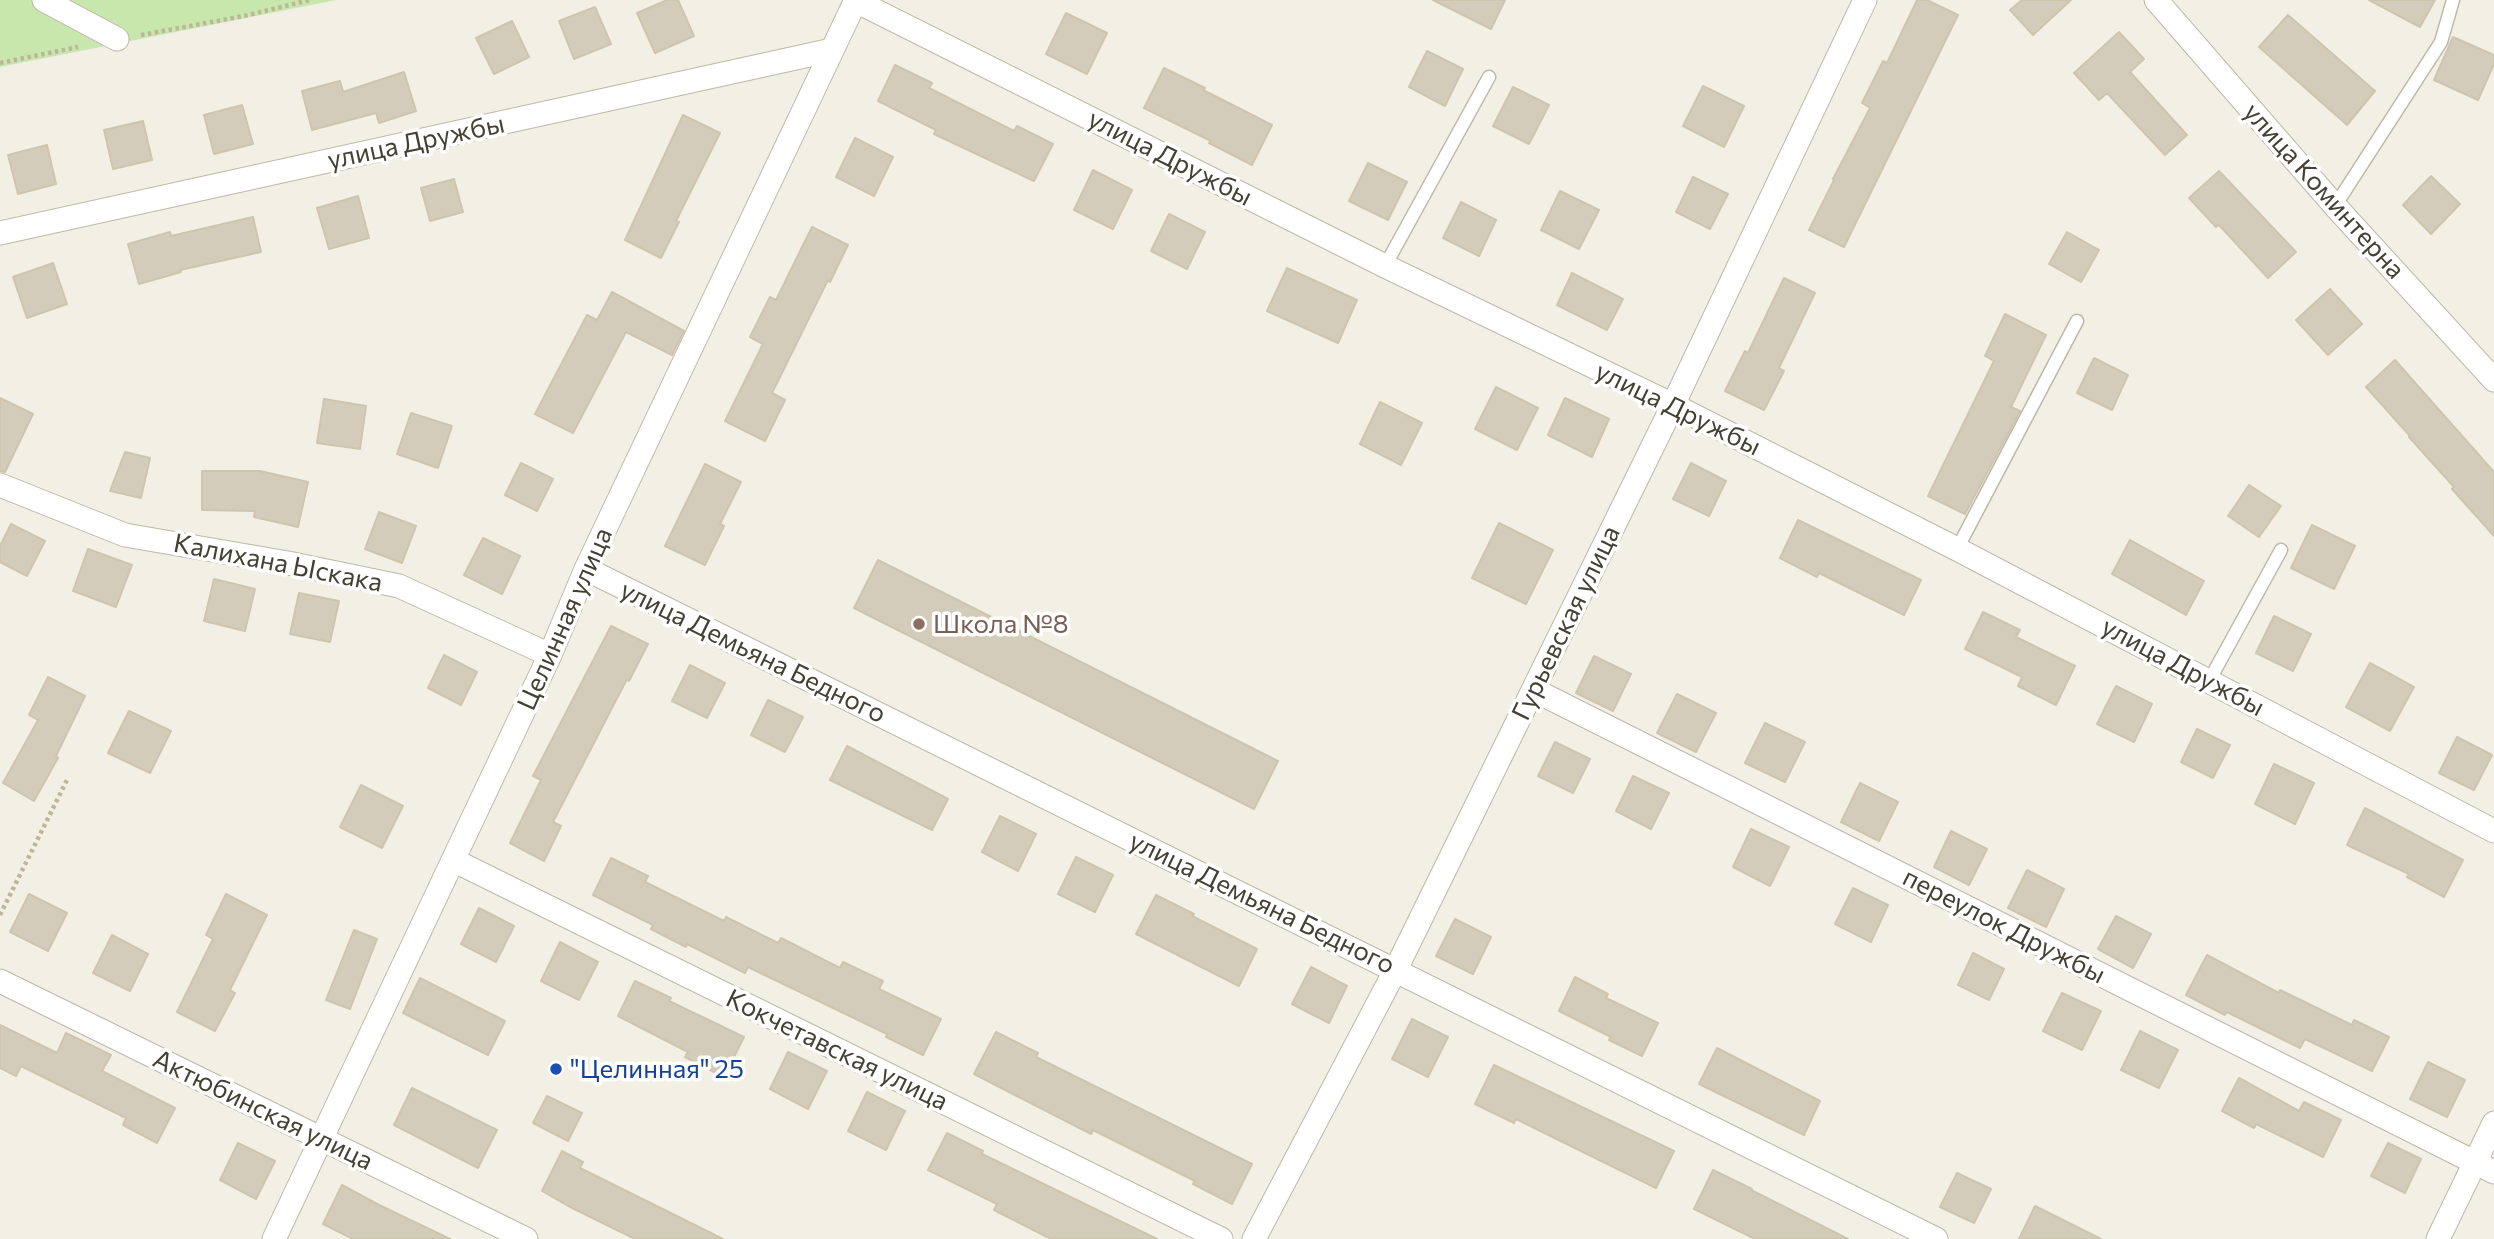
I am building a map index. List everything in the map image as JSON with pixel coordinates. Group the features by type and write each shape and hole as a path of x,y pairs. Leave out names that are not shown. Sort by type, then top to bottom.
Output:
{"street":[{"path":"44,0 117,39"},
{"name":"улица Дружбы","path":"856,0 1385,267 1673,405 1957,549 2494,831"},
{"name":"Целинная улица","path":"274,1239 550,655 586,569 856,0"},
{"name":"Гурьевская улица","path":"1254,1239 1396,970 1673,405 1865,0"},
{"name":"улица Коминтерна","path":"2156,0 2335,206 2494,380"},
{"name":"улица Дружбы","path":"0,233 832,50"},
{"name":"Калихана Ыскака","path":"0,485 125,535 288,562 399,586 550,655"},
{"name":"улица Демьяна Бедного","path":"586,569 1936,1239"},
{"name":"переулок Дружбы","path":"1534,690 2485,1166"},
{"name":"Кокчетавская улица","path":"453,860 1221,1239"},
{"name":"Актюбинская улица","path":"0,981 526,1239"},
{"path":"2438,1239 2485,1166 2494,1124"}],"lane":[{"path":"2335,206 2441,41 2453,0"},
{"path":"1385,267 1489,76"},
{"path":"1957,549 2077,321"},
{"path":"2209,681 2281,550"}],"path":[{"path":"0,63 244,16 310,0"},
{"path":"0,915 68,778"}],"green space":[{"path":"0,0 336,0 0,67"}],"building":[{"path":"667,0 678,0 694,36 655,53 637,13"},
{"path":"1433,0 1505,0 1491,29"},
{"path":"1917,0 1927,0 1958,15 1844,247 1809,230 1870,108 1862,103 1883,61 1887,63"},
{"path":"2022,0 2071,0 2033,35 2010,10"},
{"path":"2369,0 2435,0 2420,27"},
{"path":"595,7 611,44 574,59 559,21"},
{"path":"1066,13 1107,33 1087,74 1046,54"},
{"path":"2288,15 2375,91 2347,125 2259,47"},
{"path":"512,21 529,57 494,74 476,38"},
{"path":"2119,32 2144,59 2130,72 2187,135 2165,155 2107,93 2099,100 2074,73"},
{"path":"2453,37 2494,55 2494,64 2478,100 2434,80"},
{"path":"1427,51 1463,69 1445,106 1409,87"},
{"path":"895,65 932,83 929,88 1014,131 1017,126 1053,144 1034,181 934,134 936,130 878,101"},
{"path":"1164,68 1272,125 1252,165 1144,108"},
{"path":"404,72 416,111 379,123 376,113 312,130 302,91 340,81 343,92"},
{"path":"1703,86 1744,106 1724,147 1683,126"},
{"path":"1513,87 1549,105 1529,144 1493,126"},
{"path":"242,105 253,144 214,154 204,115"},
{"path":"683,115 720,133 676,221 679,222 661,258 625,240"},
{"path":"143,121 152,160 113,169 104,130"},
{"path":"855,138 893,157 874,196 836,177"},
{"path":"47,145 56,184 18,194 8,155"},
{"path":"1368,163 1407,182 1388,220 1349,201"},
{"path":"1093,170 1132,190 1113,229 1074,210"},
{"path":"2219,171 2296,252 2268,278 2219,225 2216,227 2189,198"},
{"path":"2431,176 2460,204 2431,234 2403,205"},
{"path":"1693,177 1728,194 1710,229 1676,212"},
{"path":"454,179 463,212 430,221 421,188"},
{"path":"1560,191 1599,210 1579,249 1541,230"},
{"path":"358,196 369,238 329,249 317,208"},
{"path":"1461,202 1496,220 1479,256 1443,238"},
{"path":"1169,214 1205,232 1187,269 1151,251"},
{"path":"253,217 261,252 180,270 181,272 139,284 128,244 170,232 171,236"},
{"path":"812,227 848,245 772,393 785,400 765,441 725,421 763,344 750,337 770,297 776,300"},
{"path":"2067,232 2099,250 2081,282 2049,264"},
{"path":"53,263 67,304 27,318 13,277"},
{"path":"1287,268 1357,300 1338,343 1267,311"},
{"path":"1572,273 1623,299 1607,330 1557,305"},
{"path":"1784,278 1815,293 1779,368 1784,371 1764,410 1725,391 1745,351 1748,353"},
{"path":"2330,289 2362,324 2328,355 2296,320"},
{"path":"612,292 684,331 672,355 626,332 573,433 535,414 587,315 597,320"},
{"path":"2005,314 2046,335 2011,407 2020,411 1965,514 1928,496 1994,361 1985,356"},
{"path":"2094,358 2128,375 2112,410 2077,393"},
{"path":"2395,360 2494,472 2494,536 2366,387"},
{"path":"1496,387 1538,408 1517,450 1475,429"},
{"path":"0,398 33,414 5,472 0,471"},
{"path":"1565,398 1609,419 1592,457 1548,435"},
{"path":"324,399 366,406 360,449 317,443"},
{"path":"1380,402 1422,423 1401,465 1360,444"},
{"path":"411,413 452,426 438,468 397,454"},
{"path":"125,452 150,458 141,498 110,491"},
{"path":"521,463 553,479 537,511 505,495"},
{"path":"1691,463 1726,481 1709,516 1673,499"},
{"path":"705,464 741,482 720,524 724,526 705,565 665,546"},
{"path":"202,471 260,471 308,482 298,527 254,517 255,511 202,510"},
{"path":"2249,485 2281,506 2259,537 2228,516"},
{"path":"379,512 416,526 402,563 365,549"},
{"path":"1798,520 1921,580 1904,615 1819,573 1817,577 1780,558"},
{"path":"1499,523 1553,550 1526,604 1472,578"},
{"path":"11,524 45,541 27,576 0,562 0,546"},
{"path":"2312,525 2355,546 2334,589 2291,568"},
{"path":"483,538 520,556 502,594 464,575"},
{"path":"2130,540 2204,581 2186,615 2112,574"},
{"path":"88,549 132,565 116,607 73,591"},
{"path":"878,560 1278,761 1254,809 854,608"},
{"path":"214,579 255,589 245,631 204,621"},
{"path":"299,593 339,601 330,642 290,634"},
{"path":"1983,612 2020,630 2016,637 2075,666 2056,705 2018,686 2022,677 1965,649"},
{"path":"2274,616 2311,634 2293,671 2256,653"},
{"path":"611,626 648,644 553,822 561,826 544,861 510,843 541,780 533,776"},
{"path":"444,655 477,672 461,705 428,688"},
{"path":"1594,656 1631,674 1613,711 1576,693"},
{"path":"2370,663 2414,687 2390,731 2346,707"},
{"path":"690,665 725,683 707,718 672,701"},
{"path":"48,677 85,696 56,756 58,758 34,801 3,783 38,720 29,715"},
{"path":"2116,686 2152,704 2134,742 2097,724"},
{"path":"1677,694 1716,713 1696,752 1657,733"},
{"path":"768,700 803,717 785,752 751,735"},
{"path":"129,711 171,731 150,773 108,753"},
{"path":"1765,723 1805,742 1785,782 1745,763"},
{"path":"2197,729 2230,745 2213,778 2181,762"},
{"path":"2457,737 2492,755 2474,790 2439,773"},
{"path":"1555,742 1590,759 1573,793 1538,776"},
{"path":"847,746 948,799 932,830 830,780"},
{"path":"2274,764 2314,783 2295,824 2255,804"},
{"path":"1633,776 1669,793 1651,829 1616,811"},
{"path":"1860,783 1898,802 1879,841 1841,822"},
{"path":"361,785 403,806 382,848 340,827"},
{"path":"2365,808 2463,860 2444,897 2407,877 2409,874 2347,845"},
{"path":"1000,816 1036,834 1018,871 982,852"},
{"path":"1751,829 1789,847 1770,886 1733,867"},
{"path":"1951,831 1987,849 1969,885 1934,867"},
{"path":"1076,857 1113,875 1095,912 1058,894"},
{"path":"611,858 648,876 645,882 724,921 726,917 778,943 781,938 840,968 843,962 883,981 879,989 941,1019 923,1055 886,1037 887,1034 748,967 745,973 687,944 686,947 651,929 653,925 593,895"},
{"path":"2027,870 2064,889 2046,927 2008,908"},
{"path":"1853,888 1888,905 1871,942 1835,924"},
{"path":"29,894 67,913 48,951 10,932"},
{"path":"226,894 267,915 230,990 235,993 215,1031 177,1012 213,939 206,935"},
{"path":"1156,895 1257,949 1239,986 1136,934"},
{"path":"479,908 514,926 496,962 461,944"},
{"path":"2116,916 2151,934 2133,968 2098,949"},
{"path":"1455,919 1491,937 1473,974 1436,956"},
{"path":"354,930 377,939 350,1009 326,1000"},
{"path":"112,935 148,954 130,991 93,973"},
{"path":"560,942 598,962 579,1000 541,981"},
{"path":"1973,953 2004,969 1989,1000 1958,985"},
{"path":"2207,955 2279,993 2280,990 2352,1025 2354,1020 2389,1037 2372,1071 2305,1039 2300,1048 2186,995"},
{"path":"1311,967 1347,986 1329,1023 1292,1004"},
{"path":"1575,977 1608,994 1606,998 1658,1023 1642,1056 1559,1011"},
{"path":"420,978 505,1021 488,1055 403,1013"},
{"path":"635,981 671,998 669,1001 744,1037 724,1077 685,1057 688,1052 618,1016"},
{"path":"2062,993 2101,1011 2082,1050 2043,1031"},
{"path":"1412,1019 1448,1037 1428,1077 1392,1059"},
{"path":"0,1025 57,1053 66,1033 111,1055 102,1071 175,1108 157,1143 123,1125 126,1118 21,1066 16,1076 0,1068"},
{"path":"2140,1031 2178,1050 2159,1088 2121,1070"},
{"path":"996,1032 1038,1053 1036,1057 1252,1164 1232,1204 1193,1184 1195,1181 1093,1130 1091,1134 974,1074"},
{"path":"1717,1048 1820,1101 1804,1135 1699,1084"},
{"path":"788,1052 827,1071 808,1109 770,1089"},
{"path":"2428,1062 2465,1080 2447,1117 2410,1099"},
{"path":"1494,1065 1674,1151 1656,1188 1516,1119 1514,1123 1475,1104"},
{"path":"2239,1078 2299,1111 2304,1102 2341,1120 2323,1157 2256,1124 2254,1128 2222,1111"},
{"path":"412,1088 497,1130 478,1168 394,1125"},
{"path":"867,1092 905,1111 886,1150 848,1131"},
{"path":"547,1096 582,1113 568,1141 533,1123"},
{"path":"947,1133 983,1151 982,1154 1157,1239 1051,1239 994,1210 997,1204 928,1170"},
{"path":"238,1143 275,1161 256,1199 220,1180"},
{"path":"2388,1143 2421,1159 2405,1193 2371,1176"},
{"path":"562,1151 583,1162 580,1168 723,1239 635,1239 570,1207 542,1191"},
{"path":"1713,1170 1848,1239 1755,1239 1694,1209"},
{"path":"1957,1173 1991,1189 1974,1223 1940,1207"},
{"path":"342,1185 450,1239 353,1239 323,1224"},
{"path":"2035,1206 2101,1239 2019,1239"}],"place":[{"name":"Школа №8","path":"919,624"},
{"name":"\"Целинная\" 25","path":"556,1069"}]}
